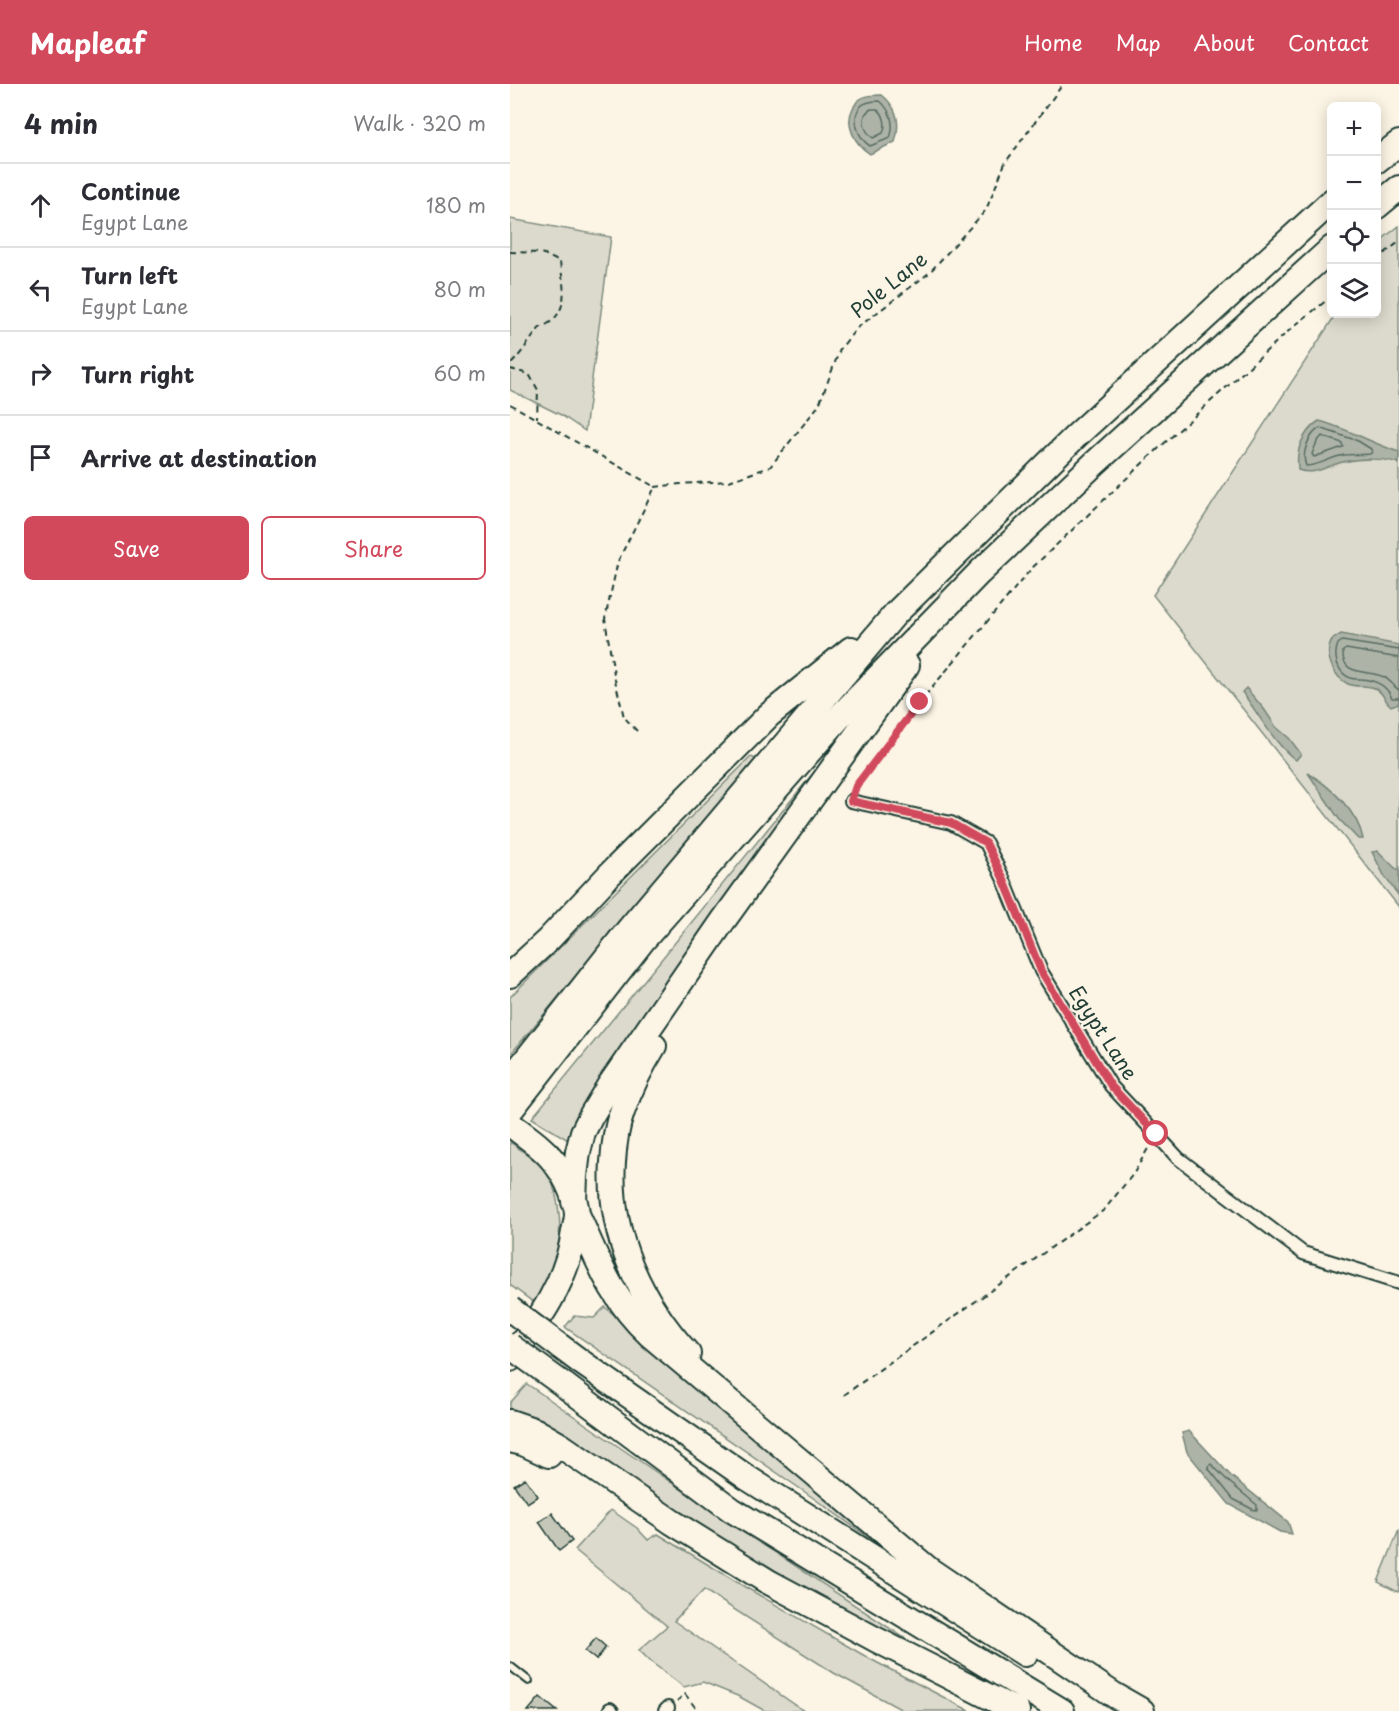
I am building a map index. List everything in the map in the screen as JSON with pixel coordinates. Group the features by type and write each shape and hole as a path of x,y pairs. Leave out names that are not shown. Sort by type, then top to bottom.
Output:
{"highway":[{"path":"1381,158 1399,143"},
{"path":"1381,204 1399,188"},
{"path":"510,1080 630,928 895,614 1076,436 1327,206"},
{"path":"510,1111 644,939 844,712 979,573 1095,463 1327,253"},
{"path":"510,1359 541,1317 563,1274 572,1246 578,1152 591,1116 609,1086 723,921 929,634 979,573"},
{"path":"510,975 548,940 610,874 769,715 895,614"},
{"path":"510,956 610,874"},
{"path":"723,921 637,1076 621,1114 614,1147 613,1203 626,1257 637,1282 658,1316 681,1347 752,1422"},
{"path":"510,1124 538,1145 559,1168 569,1186 576,1208 609,1284 632,1319 928,1569 1114,1695 1142,1711"},
{"path":"510,1309 581,1362 746,1477 1115,1711"},
{"path":"510,1346 732,1509 1062,1711"},
{"path":"510,1422 537,1431 560,1445 672,1522 767,1581 1017,1711"},
{"path":"510,1440 523,1443 563,1462 672,1522"}],"street":[{"name":"Egypt Lane","path":"851,801 951,823 986,843 1004,880 1041,971 1111,1086 1178,1158 1303,1252 1399,1283"}],"lane":[{"path":"510,1666 529,1680"}],"path":[{"name":"Pole Lane","path":"656,487 729,482 770,467 819,405 840,349 856,328 929,273 986,210 1005,163 1063,84"},
{"path":"1381,257 1399,242"},
{"path":"510,252 541,253 560,262 565,295 560,310 549,323 540,327 512,363 512,369 529,374 538,390 537,419"},
{"path":"851,801 856,786 920,702 1032,569 1164,443 1293,327 1327,300"},
{"path":"510,404 656,487 618,561 605,619 624,717 637,731"},
{"path":"844,1395 1104,1210 1134,1173 1156,1134"},
{"path":"666,1710 685,1694 698,1711"}],"shaded area":[{"path":"510,219 611,237 585,431 561,415 510,390"},
{"path":"1399,226 1399,907 1153,595 1333,318 1381,318 1381,244 1385,237"},
{"path":"832,750 573,1143 532,1118"},
{"path":"751,757 756,759 510,1055 510,997"},
{"path":"510,1142 547,1170 558,1208 560,1223 557,1250 549,1277 536,1304 510,1285"},
{"path":"605,1307 882,1547 565,1327 574,1316 594,1318"},
{"path":"527,1384 906,1639 902,1645 689,1520 510,1411 510,1403"},
{"path":"611,1510 637,1528 648,1540 658,1534 872,1660 970,1711 904,1711 834,1673 704,1590 674,1621 804,1711 765,1711 740,1697 703,1682 684,1687 639,1650 667,1626 575,1550"},
{"path":"1399,1530 1399,1590 1398,1592 1378,1582"}],"water":[{"path":"882,95 894,110 898,128 897,135 895,142 870,154 852,134 851,114 861,98"},
{"path":"1319,421 1399,452 1399,463 1364,459 1343,462 1310,472 1298,470 1302,440 1311,427"},
{"path":"1341,634 1399,645 1399,703 1391,706 1376,689 1348,684 1338,676 1331,664 1329,651 1333,639"},
{"path":"1246,688 1276,727 1289,738 1301,754 1296,760 1281,746 1242,692"},
{"path":"1308,773 1326,785 1342,801 1356,819 1363,839 1358,839 1339,819"},
{"path":"1378,851 1399,870 1399,896 1385,877 1372,852"},
{"path":"1189,1431 1231,1476 1288,1522 1292,1534 1280,1532 1229,1504 1187,1452 1182,1433"}],"building":[{"path":"525,1478 538,1496 527,1503 514,1485"},
{"path":"552,1513 572,1541 559,1551 539,1522"},
{"path":"596,1638 606,1647 596,1660 585,1651"},
{"path":"540,1697 557,1711 528,1711"}],"route":[{"path":"920,702 856,786 851,801 951,823 986,843 1004,880 1041,971 1111,1086 1156,1134"}]}
